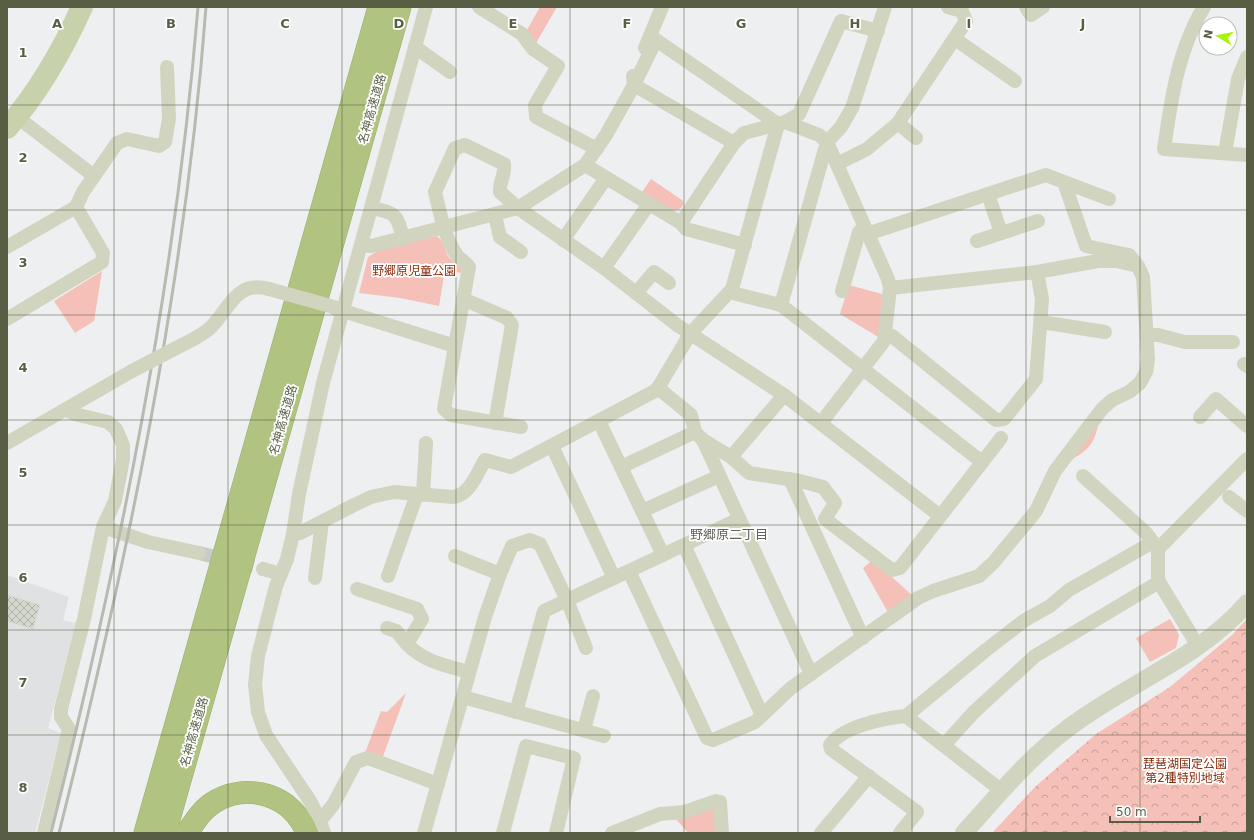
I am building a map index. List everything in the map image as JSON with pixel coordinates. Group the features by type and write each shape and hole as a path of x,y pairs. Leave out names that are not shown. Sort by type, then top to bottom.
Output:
{"highway":[{"name":"名神高速道路","path":"145,833 378,7"},
{"name":"名神高速道路","path":"165,833 400,7"},
{"path":"188,833 200,814 215,801 236,793 251,792 274,797 284,802 302,821 317,829"}],"main road":[{"path":"12,123 66,41 82,7"}],"street":[{"path":"317,829 310,801 266,735 258,712 255,685 258,656 293,534 299,494 338,309 362,245 426,7"},
{"path":"478,7 522,34 533,49 558,66 535,105 536,117 596,150"},
{"path":"634,85 633,76 662,7"},
{"path":"781,305 827,142 841,128 852,108 885,7"},
{"path":"837,164 867,149 898,123 966,21 962,11 948,7"},
{"path":"1026,7 1031,15 1043,7"},
{"path":"1204,7 1197,19 1181,59 1170,107 1164,149 1247,155"},
{"path":"681,223 734,143 744,133 781,123 799,114 841,21 878,31"},
{"path":"955,39 1015,81"},
{"path":"362,245 371,246 444,227 495,216 518,208 585,165 596,150 634,85 656,40 781,123 819,135 827,142 888,279 890,288 884,341 821,423"},
{"path":"415,47 450,72"},
{"path":"1225,153 1238,79 1247,57"},
{"path":"7,247 76,207 94,176 117,143 127,139 159,146 165,142 169,119 167,66"},
{"path":"634,85 734,143"},
{"path":"12,123 94,176"},
{"path":"293,534 300,533 371,497 394,492 460,496 465,492 485,460 512,467 654,392 658,388 690,334 732,289 781,123"},
{"path":"898,123 916,138"},
{"path":"521,427 451,416 444,409 469,267 466,262 456,255 444,227 435,192 455,148 465,145 504,164 505,172 500,184 500,192 518,208 604,268 690,334 784,395 940,516"},
{"path":"585,165 681,223 686,229 745,245"},
{"path":"842,291 859,232 988,194 1046,175 1109,199"},
{"path":"563,240 606,178"},
{"path":"629,571 707,738 713,740 755,722 791,688 863,638 909,611 933,591 979,576 993,563 1036,511 1055,471 1102,409 1112,400 1129,392 1140,383 1146,372 1147,335 1143,278 1138,266 1129,255 1086,246 1064,182"},
{"path":"988,194 1001,233"},
{"path":"604,268 649,204"},
{"path":"7,319 102,262 103,253 76,207"},
{"path":"372,208 390,212 398,219 403,238"},
{"path":"495,216 500,237 522,252"},
{"path":"977,241 1038,221"},
{"path":"890,288 1037,272 1098,261 1116,261 1138,266"},
{"path":"636,293 654,272 669,283"},
{"path":"885,335 892,336 996,420 1004,419 1036,378 1042,299 1037,272"},
{"path":"7,443 67,410 132,371 182,345 212,326 229,304 248,288 259,286 455,346"},
{"path":"732,289 736,294 781,305 982,462"},
{"path":"463,299 507,318 512,325 495,423"},
{"path":"1041,322 1105,332"},
{"path":"1147,335 1158,335 1184,342 1233,342"},
{"path":"658,388 691,415 699,436 811,674"},
{"path":"731,457 784,395"},
{"path":"1200,417 1216,399 1247,426"},
{"path":"44,833 69,729 61,717 61,708 84,619 103,526 115,501 121,474 123,445 116,429 108,422 74,414 67,410"},
{"path":"599,421 663,555"},
{"path":"699,436 731,457 749,473 790,479 823,487 835,504 825,519 892,570 900,568 1001,438"},
{"path":"621,467 699,436"},
{"path":"388,576 420,494 426,443"},
{"path":"552,446 614,578"},
{"path":"900,833 917,812 831,749 830,745 840,735 865,724 889,717 906,716 986,650 1026,620 1050,606 1069,590 1156,545 1247,459"},
{"path":"642,511 719,476"},
{"path":"1083,476 1146,533 1156,545 1159,582 1198,646"},
{"path":"790,479 863,638"},
{"path":"1229,497 1247,512"},
{"path":"516,712 544,611 739,520"},
{"path":"315,578 322,522"},
{"path":"103,526 148,542 199,552"},
{"path":"424,833 485,617 500,574 512,546 530,540 540,544 567,600 586,648"},
{"path":"684,546 762,715"},
{"path":"455,556 500,574"},
{"path":"263,569 281,574"},
{"path":"944,744 974,712 1035,656 1159,582"},
{"path":"357,589 418,609 422,619 407,644"},
{"path":"964,833 1002,790 1070,726 1198,646 1221,628 1247,603"},
{"path":"387,628 396,631 414,651 434,662 469,672"},
{"path":"584,730 593,696"},
{"path":"463,697 604,736"},
{"path":"906,716 1002,790"},
{"path":"503,833 526,746 574,758 556,833"},
{"path":"317,829 333,804 356,762 368,758 438,784"},
{"path":"821,833 869,776"},
{"path":"612,833 660,814 684,812 716,801 720,802 722,833"}],"shaded area":[{"path":"7,575 69,597 63,620 76,623 48,728 61,733 35,833 7,833"}],"green space":[{"path":"540,7 557,7 536,43 527,30"},
{"path":"651,179 682,200 684,204 675,210 670,209 664,207 642,192"},
{"name":"野郷原児童公園","path":"437,236 443,243 450,259 460,266 462,273 445,270 439,306 400,298 359,293 368,257 379,250"},
{"path":"102,271 94,321 75,333 54,301"},
{"path":"849,285 882,294 880,338 840,314"},
{"path":"1099,420 1090,446 1081,454 1067,462"},
{"path":"873,560 914,597 889,614 863,568"},
{"path":"1170,619 1179,635 1176,648 1150,662 1136,638"},
{"name":"琵琶湖国定公園 第2種特別地域","path":"1247,619 1247,833 992,833 1036,786 1096,734 1170,687 1232,635"},
{"path":"406,693 382,759 365,753 381,711 387,712"},
{"path":"715,806 717,833 688,833 676,819"}],"building":[{"path":"7,595 40,605 33,629 7,621"}],"tunnel":[{"path":"199,553 263,569"}],"railway":[{"path":"51,833 99,629 141,423 175,216 188,112 198,7"},
{"path":"59,833 108,629 150,423 184,216 206,7"}],"district":[{"name":"野郷原二丁目","path":"729,534"}]}
